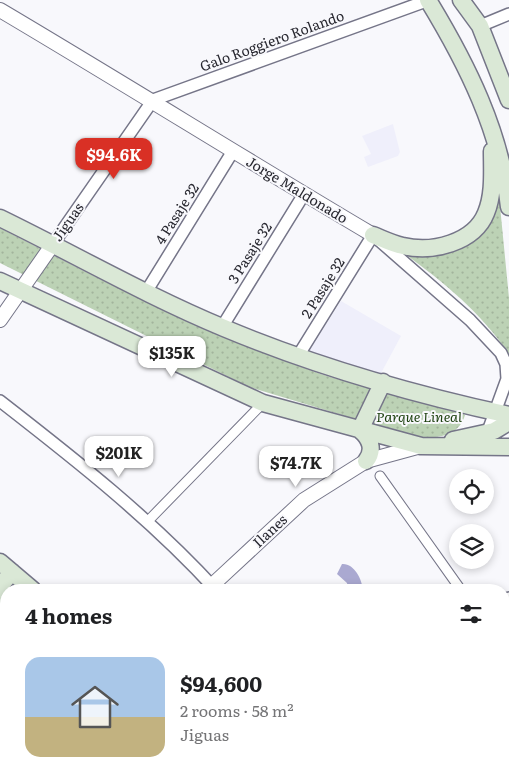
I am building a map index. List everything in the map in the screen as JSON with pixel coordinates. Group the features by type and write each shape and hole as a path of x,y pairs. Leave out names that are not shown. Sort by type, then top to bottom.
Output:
{"main road":[{"path":"428,0 465,64 492,129 509,207"},
{"path":"461,0 480,26 509,100"},
{"path":"373,235 403,246 425,248 446,245 471,232 487,212 491,196 492,129"},
{"path":"0,218 146,292 222,327 298,356 440,400 502,413"},
{"path":"0,281 263,403 360,430 421,446 500,443 502,428 509,422"},
{"path":"360,430 383,382"},
{"path":"360,430 367,437 371,448 366,461"},
{"path":"1,584 6,567 26,584"}],"street":[{"name":"Galo Roggiero Rolando","path":"153,100 428,0"},
{"name":"Jorge Maldonado","path":"0,10 153,100 233,151 373,235 470,320 497,347 504,359 507,375 500,443"},
{"path":"480,26 509,14"},
{"name":"Jiguas","path":"0,320 153,100"},
{"name":"4 Pasaje 32","path":"146,292 233,151"},
{"name":"3 Pasaje 32","path":"222,327 304,194"},
{"name":"2 Pasaje 32","path":"298,356 373,235"},
{"path":"0,401 94,474 148,521 208,584"},
{"path":"148,521 263,403"},
{"name":"Ilanes","path":"216,584 304,500 366,461 421,446"},
{"path":"380,476 457,584"}],"shaded area":[{"path":"393,124 400,152 398,156 368,167 364,157 371,154 362,136"},
{"path":"341,301 401,336 380,375 308,353"}],"green space":[{"path":"499,174 500,206 509,298 509,354 485,323 472,310 429,272 398,249 461,246"},
{"name":"Parque Lineal","path":"0,228 167,312 236,342 332,378 411,394 440,402 465,415 462,423 446,435 439,437 415,437 249,387 0,263"}],"water":[{"path":"342,564 346,564 357,572 362,584 347,584 337,574"}]}
